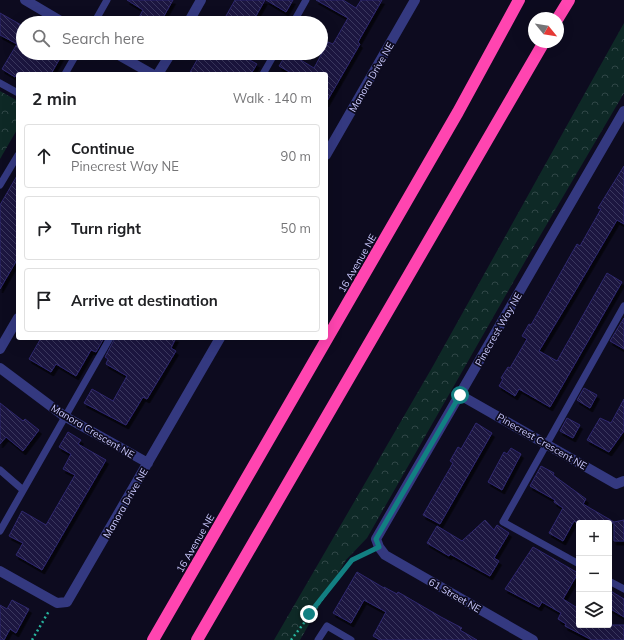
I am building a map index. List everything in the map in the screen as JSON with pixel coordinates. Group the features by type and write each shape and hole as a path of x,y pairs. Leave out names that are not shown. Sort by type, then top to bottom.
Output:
{"highway":[{"name":"16 Avenue NE","path":"328,337 458,112 520,0"},
{"path":"562,12 569,0"},
{"path":"196,640 541,48"},
{"name":"16 Avenue NE","path":"153,640 326,340"}],"street":[{"path":"26,0 52,16"},
{"path":"192,16 201,0"},
{"name":"Manora Drive NE","path":"328,152 415,0"},
{"path":"127,60 148,72"},
{"path":"159,72 166,60"},
{"name":"Pinecrest Way NE","path":"379,547 376,539 624,111"},
{"path":"0,349 16,321"},
{"name":"Manora Drive NE","path":"0,571 57,603 67,602 219,340"},
{"name":"Manora Crescent NE","path":"0,368 64,416 148,463"},
{"name":"Pinecrest Crescent NE","path":"460,395 616,484 624,481"},
{"name":"61 Street NE","path":"379,547 385,554 533,640"}],"lane":[{"path":"98,16 107,0"},
{"path":"296,16 306,0"},
{"path":"66,72 73,60"},
{"path":"264,72 271,60"},
{"path":"0,83 16,92"},
{"path":"0,185 16,158"},
{"path":"576,562 503,522 624,306"},
{"path":"0,531 64,416 109,340"},
{"path":"0,470 23,490"},
{"path":"612,583 624,589"},
{"path":"318,640 327,626 352,640"}],"path":[{"path":"291,640 352,560 379,547"},
{"path":"32,640 49,610"}],"green space":[{"path":"624,23 624,93 527,258 367,538 346,560 300,640 274,640 433,366"},
{"path":"0,91 16,100 16,131 0,159"}],"building":[{"path":"127,0 173,0 164,16 140,16 143,10"},
{"path":"235,0 265,0 256,16 226,16"},
{"path":"266,0 293,0 286,12"},
{"path":"316,0 343,0 356,8 361,0 382,0 358,42 360,44 328,100 328,72 290,72 279,66 283,60 301,60 314,68 318,60 328,60 328,42 333,44 348,18"},
{"path":"0,13 16,22 16,43 0,35"},
{"path":"16,46 16,60 59,60 52,72 16,72 15,77 2,69"},
{"path":"197,60 250,60 257,64 252,72 190,72"},
{"path":"624,166 624,224 617,220 539,351 557,361 607,273 622,282 550,407 519,389 515,396 499,386 503,379 501,378 508,367 510,368 527,339 522,336 529,324 531,325 577,244 580,246 601,209 598,208"},
{"path":"16,177 16,261 0,289 0,205"},
{"path":"624,318 624,349 610,341"},
{"path":"40,340 103,340 96,352 91,350 76,376 56,364 51,372 29,359"},
{"path":"114,340 175,340 171,348 176,351 147,399 143,397 126,425 84,403 92,389 113,401 127,376 106,364 108,359 105,357"},
{"path":"584,388 597,395 590,408 577,400"},
{"path":"624,399 624,431 609,452 587,440 600,418 611,423"},
{"path":"0,403 23,421 25,419 39,430 23,451 6,437 0,444"},
{"path":"567,418 580,425 573,438 560,431"},
{"path":"476,423 492,433 440,524 423,515 453,463 450,461 458,447 461,449"},
{"path":"68,432 81,440 78,444 106,460 42,570 16,555 23,543 9,536 22,511 46,525 75,475 63,469 71,454 59,447"},
{"path":"511,448 521,454 502,490 488,482 504,452 507,454"},
{"path":"541,466 554,473 553,475 586,499 583,504 611,520 576,520 576,522 574,521 563,541 549,533 563,508 554,502 555,500 530,486"},
{"path":"485,520 494,530 497,525 509,533 494,558 499,561 490,576 450,554 449,556 427,543 437,526 462,541"},
{"path":"624,520 624,541 614,541 614,523 612,523 612,521 614,522"},
{"path":"533,547 576,572 576,576 563,599 576,607 576,628 612,628 612,625 624,625 624,640 592,640 565,626 566,624 558,619 561,613 542,602 539,607 505,589"},
{"path":"357,572 384,588 397,594 398,592 462,628 460,630 477,640 380,640 373,636 386,612 364,600 351,623 333,613"},
{"path":"612,592 624,599 624,617 612,610"},
{"path":"12,600 29,609 16,633 10,629 4,640 0,640 0,605 7,609"}],"route":[{"path":"309,614 352,560 379,547 376,539 460,395"}]}
